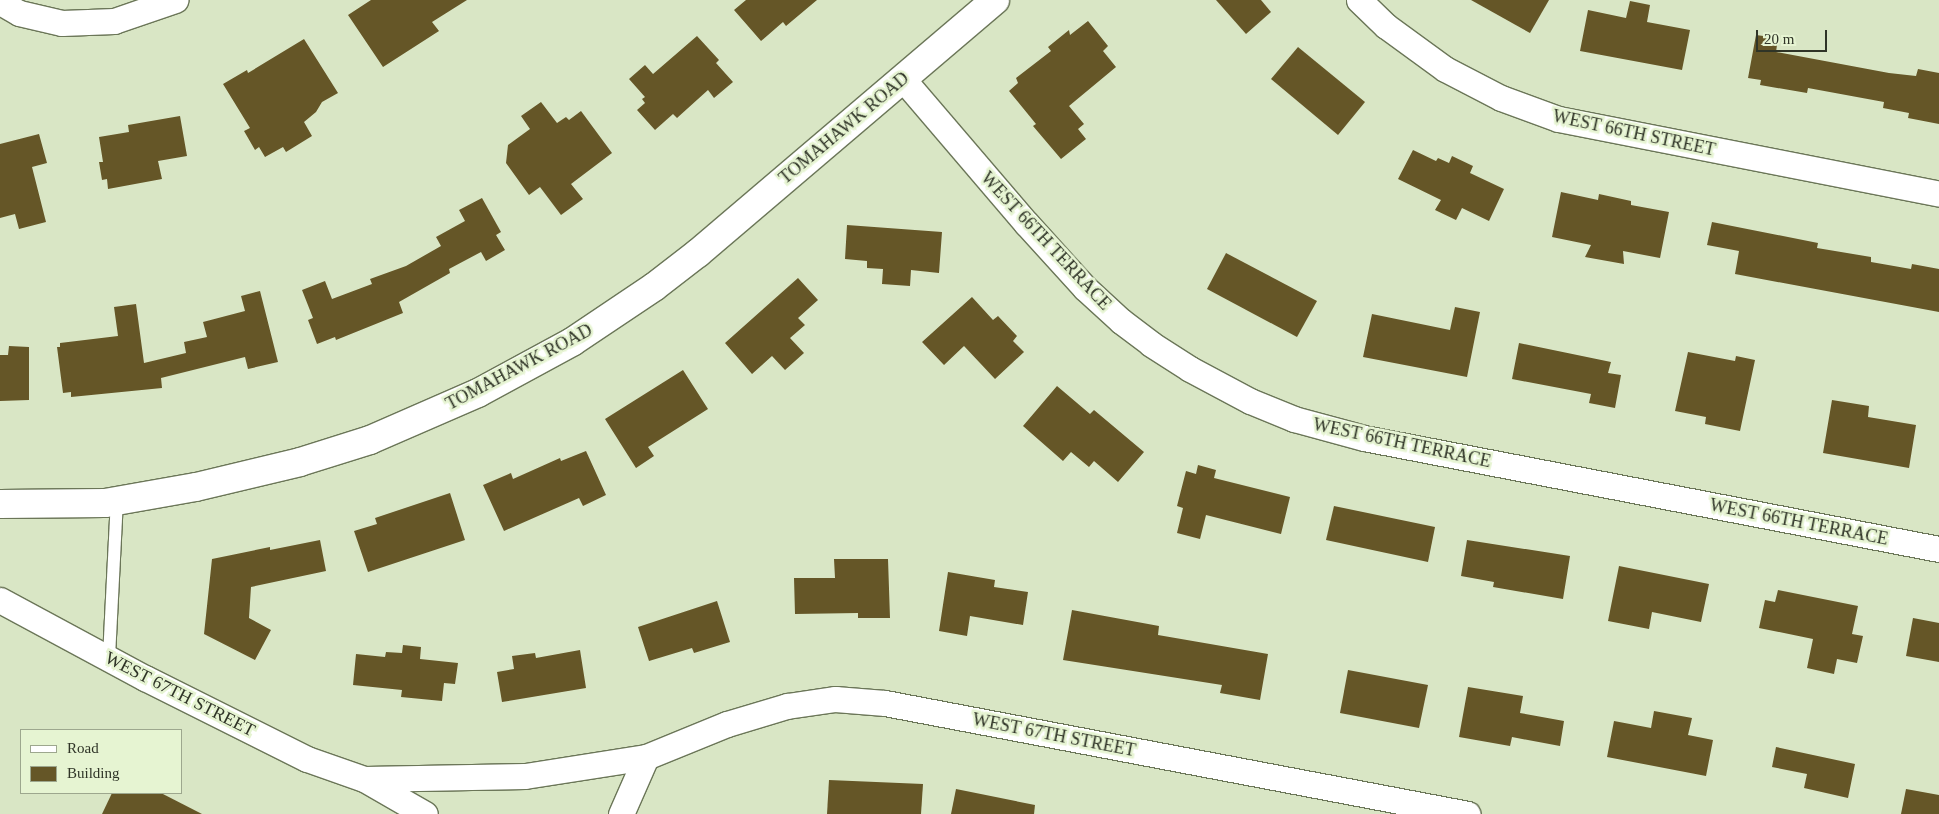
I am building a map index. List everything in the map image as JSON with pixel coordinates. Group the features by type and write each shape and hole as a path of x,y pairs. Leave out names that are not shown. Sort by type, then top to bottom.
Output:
{"street":[{"path":"0,2 19,13 62,23 114,21 175,0"},
{"name":"TOMAHAWK ROAD","path":"0,504 105,503 196,487 300,462 370,440 478,393 572,342 654,287 698,253 995,0"},
{"name":"WEST 66TH STREET","path":"1359,0 1386,26 1445,69 1501,98 1558,119 1939,194"},
{"name":"WEST 66TH TERRACE","path":"902,78 1026,223 1085,288 1121,321 1151,344 1190,369 1250,401 1294,419 1364,438 1939,549"},
{"name":"WEST 67TH STREET","path":"0,600 145,678 307,759 364,779 425,814"},
{"name":"WEST 67TH STREET","path":"364,779 525,776 646,757 695,736 787,706 835,699 885,702 1468,814"},
{"path":"621,814 646,757"}],"lane":[{"path":"109,657 117,501"}],"building":[{"path":"371,0 467,0 432,22 439,31 383,67 348,15"},
{"path":"746,0 817,0 786,26 783,22 761,41 734,10"},
{"path":"1216,0 1261,0 1271,12 1246,34"},
{"path":"1471,0 1549,0 1530,33"},
{"path":"1630,1 1650,5 1647,22 1690,30 1682,70 1580,51 1588,10 1626,18"},
{"path":"1088,21 1108,46 1103,51 1116,67 1069,106 1084,124 1078,129 1086,139 1061,159 1033,126 1036,124 1009,91 1018,83 1016,78 1051,51 1048,47 1069,30 1070,35"},
{"path":"1756,35 1778,38 1776,52 1889,73 1916,76 1918,69 1939,73 1939,124 1908,118 1909,113 1883,108 1884,102 1808,88 1807,93 1760,85 1761,80 1748,78"},
{"path":"697,36 719,60 716,63 733,82 714,98 708,90 677,118 673,114 655,130 637,110 645,103 642,99 645,97 629,79 645,65 653,74"},
{"path":"304,39 338,93 322,102 316,112 304,122 312,136 286,152 283,147 265,157 259,147 255,150 244,131 250,128 223,84 247,70 248,73"},
{"path":"1298,47 1365,102 1338,135 1271,79"},
{"path":"541,102 557,123 566,117 569,120 581,111 612,153 571,184 583,199 561,215 540,187 529,195 506,163 508,145 530,129 521,116"},
{"path":"180,116 187,156 158,161 162,179 108,189 107,179 102,180 99,162 103,162 99,137 129,132 128,125"},
{"path":"39,134 47,163 32,167 46,222 19,229 15,214 0,218 0,144"},
{"path":"1413,150 1436,161 1438,158 1449,163 1452,156 1473,166 1470,173 1504,189 1489,221 1462,208 1456,220 1435,210 1441,200 1398,179"},
{"path":"1561,192 1598,200 1599,194 1631,201 1631,205 1669,212 1660,258 1623,251 1624,264 1585,257 1591,245 1552,237"},
{"path":"482,198 501,232 496,235 505,250 486,261 481,252 449,269 450,273 399,302 403,313 336,340 335,337 317,344 308,320 313,318 302,290 325,281 332,299 372,284 370,279 406,266 441,246 436,237 465,221 459,210"},
{"path":"1712,222 1818,243 1817,248 1871,257 1871,262 1911,269 1912,264 1939,269 1939,312 1735,274 1739,251 1707,245"},
{"path":"847,225 942,232 939,273 911,270 910,286 882,284 883,269 867,268 867,261 845,259"},
{"path":"1226,253 1317,301 1297,337 1207,289"},
{"path":"798,278 818,300 798,318 805,325 790,338 804,353 785,370 772,356 752,374 725,343"},
{"path":"260,291 278,362 248,369 245,357 161,378 162,388 71,397 71,392 63,393 57,347 60,347 60,343 118,336 114,307 136,304 144,363 186,353 184,342 207,337 203,322 245,311 241,296"},
{"path":"972,297 993,320 998,316 1017,336 1013,341 1024,352 995,379 964,346 944,365 922,342"},
{"path":"1455,307 1480,312 1467,377 1363,357 1372,314 1450,330"},
{"path":"1519,343 1611,362 1608,373 1621,375 1615,408 1589,403 1591,394 1512,379"},
{"path":"9,346 29,347 29,400 0,401 0,355 8,355"},
{"path":"1688,352 1735,361 1736,356 1755,360 1740,431 1705,424 1706,417 1675,411"},
{"path":"683,370 708,409 648,447 654,456 636,468 605,419"},
{"path":"1057,386 1090,414 1094,410 1144,452 1118,482 1094,461 1089,467 1071,452 1063,461 1023,426"},
{"path":"1832,400 1869,406 1868,417 1916,425 1909,468 1823,453"},
{"path":"586,451 606,495 583,506 579,498 504,531 483,485 511,473 513,479 560,458 561,461"},
{"path":"1198,465 1216,470 1214,478 1290,497 1281,534 1206,515 1200,539 1177,533 1183,508 1177,506 1186,471 1196,474"},
{"path":"450,493 465,540 368,572 354,531 377,524 375,518"},
{"path":"1334,506 1435,527 1428,562 1326,540"},
{"path":"320,540 326,571 251,587 249,618 271,630 255,660 204,634 212,559 270,547 270,550"},
{"path":"1467,540 1570,556 1563,599 1493,587 1494,582 1461,576"},
{"path":"834,559 888,559 890,618 858,618 858,613 795,614 794,578 835,578"},
{"path":"1619,566 1709,584 1701,622 1652,612 1649,629 1608,621"},
{"path":"948,572 995,580 994,587 1028,592 1023,625 970,616 967,636 939,631"},
{"path":"1778,590 1858,606 1852,634 1863,636 1857,663 1837,659 1834,674 1807,668 1813,639 1759,628 1765,600 1775,602"},
{"path":"717,601 730,642 694,653 692,648 649,661 638,627"},
{"path":"1072,610 1159,626 1158,635 1268,654 1260,700 1220,693 1222,685 1063,660"},
{"path":"1913,618 1939,623 1939,662 1906,656"},
{"path":"403,645 421,647 420,659 458,663 455,684 444,683 442,701 401,697 402,690 353,685 356,654 385,657 386,652 402,653"},
{"path":"580,650 586,688 502,702 497,672 514,669 512,656 535,653 536,658"},
{"path":"1348,670 1428,685 1419,728 1340,713"},
{"path":"1468,687 1523,696 1520,713 1564,721 1560,746 1512,737 1510,746 1459,737"},
{"path":"1654,711 1692,718 1688,735 1713,740 1706,776 1607,757 1614,721 1651,728"},
{"path":"1776,747 1855,764 1848,798 1804,788 1807,774 1772,767"},
{"path":"829,780 923,784 921,814 827,814"},
{"path":"956,789 1035,805 1034,814 951,814"},
{"path":"1906,789 1939,795 1939,814 1901,814"},
{"path":"112,794 163,794 202,814 102,814"}]}
